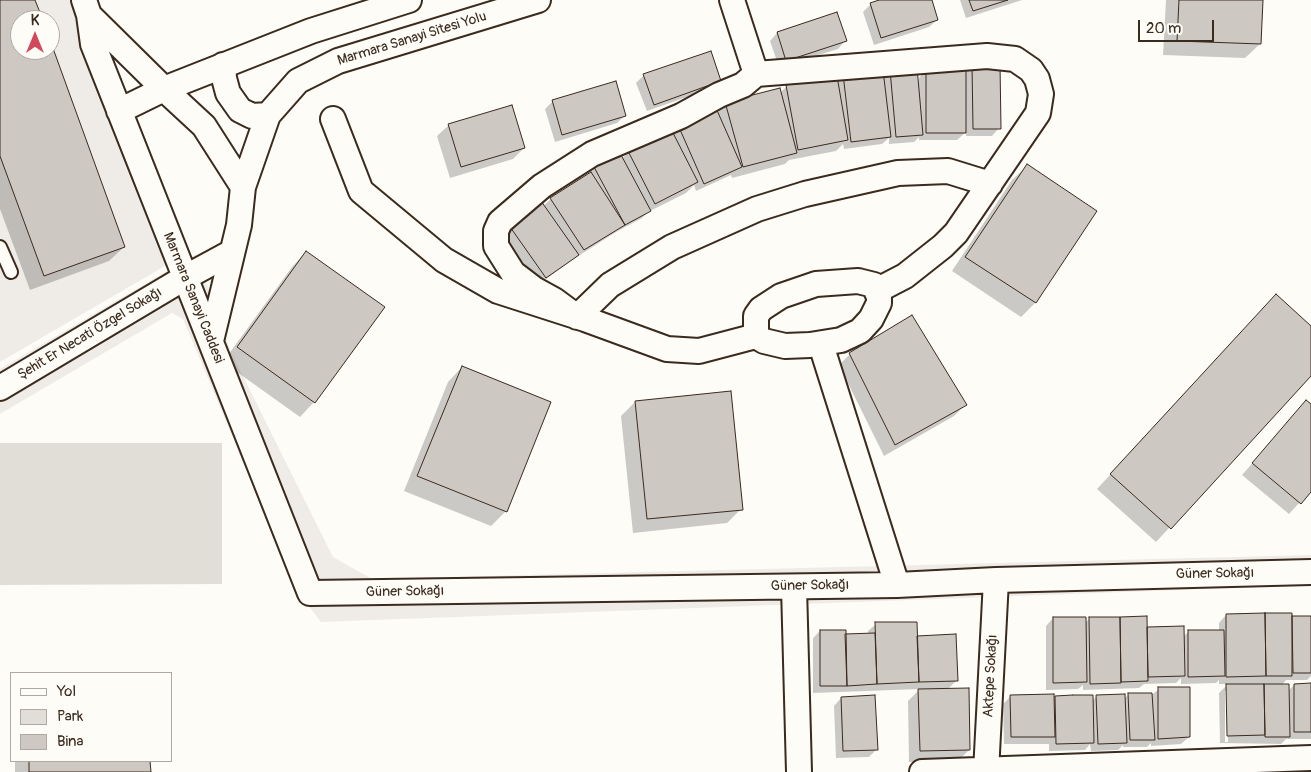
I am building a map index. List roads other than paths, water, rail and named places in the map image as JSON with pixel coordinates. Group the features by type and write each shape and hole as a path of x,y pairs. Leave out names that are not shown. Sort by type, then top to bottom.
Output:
{"street":[{"path":"119,111 164,89 223,64 311,31 409,0"},
{"name":"Marmara Sanayi Sitesi Yolu","path":"211,341 239,226 243,187 268,115 298,81 338,61 538,0"},
{"path":"732,0 756,74"},
{"path":"87,7 164,89 204,126 243,187"},
{"name":"Marmara Sanayi Caddesi","path":"87,7 93,44 310,593"},
{"path":"577,316 534,289 513,273 496,246 496,231 500,222 542,186 592,154 680,116 719,95 743,85 756,74 987,56 1015,60 1031,70 1037,79 1041,94 1038,113 956,233 943,246 905,276 888,287 878,290"},
{"path":"223,64 228,93 240,110 252,116 268,115"},
{"path":"333,119 361,191 444,260 498,291 577,316 667,349 699,352 756,336 764,341 785,346 841,340 860,331 871,319 879,303 878,290 874,285 858,281 816,284 796,290 781,296 761,309 756,316 756,336"},
{"path":"577,316 610,285 672,247 757,209 805,194 898,173 948,171 990,184"},
{"name":"Şehit Er Necati Özgel Sokağı","path":"0,388 186,277 232,252"},
{"path":"826,343 823,351 897,585"},
{"name":"Güner Sokağı","path":"310,593 897,585 996,580 1311,572"},
{"name":"Aktepe Sokağı","path":"986,771 996,580"},
{"path":"794,587 801,772"},
{"path":"922,772 1311,758"}],"lane":[{"path":"0,247 11,272"}]}
